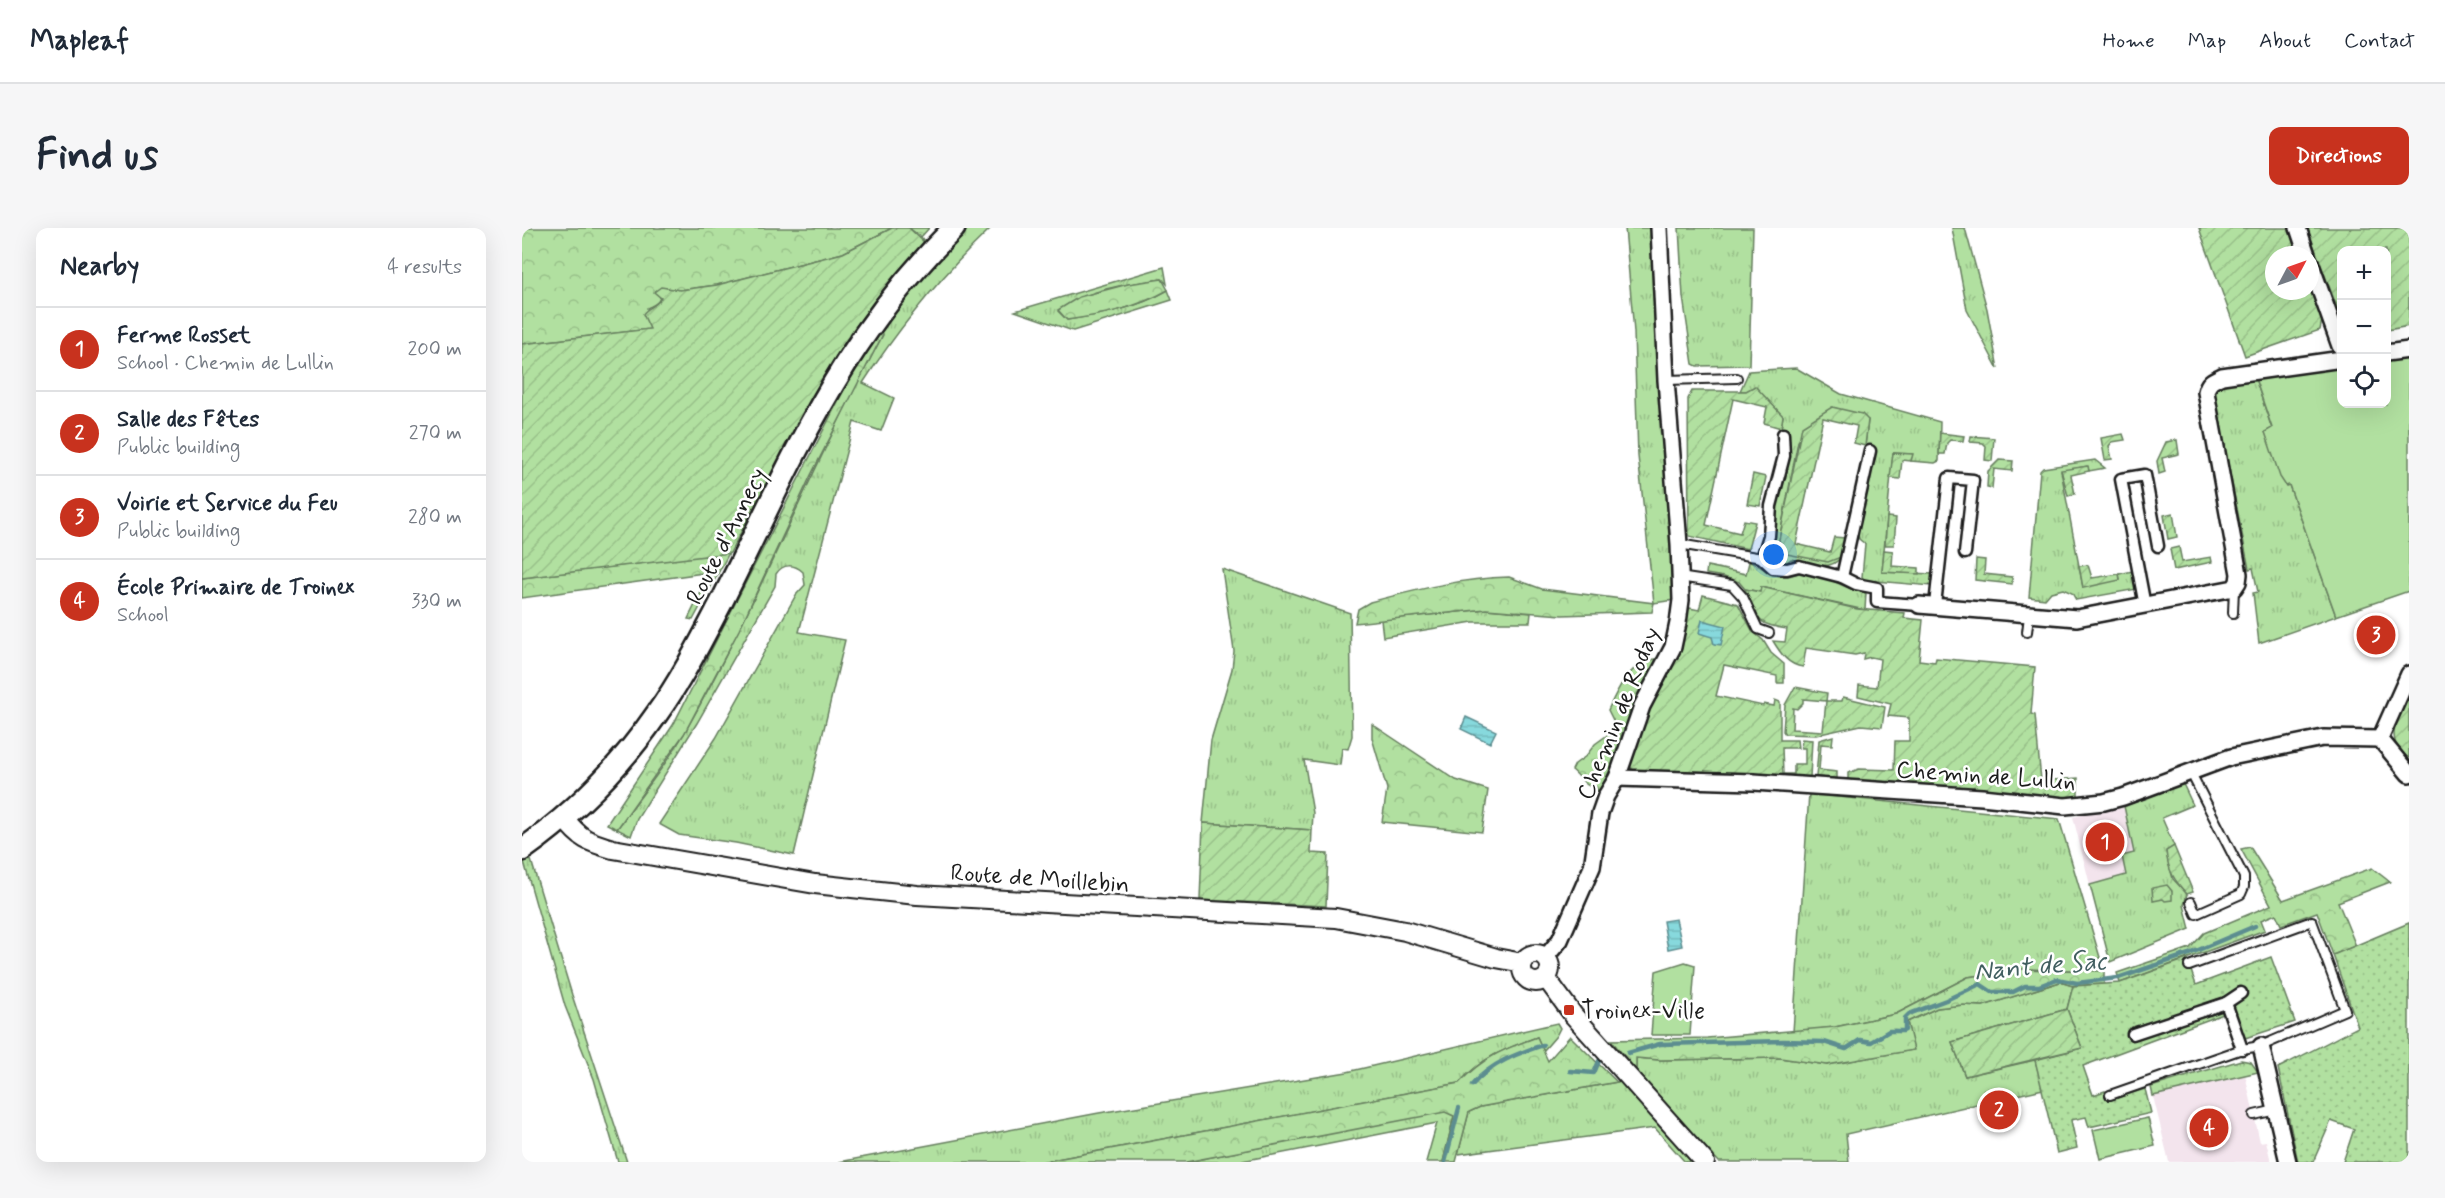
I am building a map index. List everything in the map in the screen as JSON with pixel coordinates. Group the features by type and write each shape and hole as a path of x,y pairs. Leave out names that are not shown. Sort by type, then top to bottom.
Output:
{"main road":[{"name":"Route d'Annecy","path":"522,850 564,818 625,757 658,713 702,638 845,364 887,304 954,228"}],"street":[{"name":"Chemin de Roday","path":"1545,958 1560,940 1592,867 1600,813 1606,796 1617,778 1642,706 1673,647 1681,600 1666,380 1659,228"},
{"path":"2298,228 2304,246"},
{"path":"2319,288 2337,340"},
{"path":"2391,352 2409,350"},
{"path":"1783,434 1784,456 1771,506 1769,536 1762,558 1773,568 1787,569 1799,566 1842,577 1856,584 1877,588 1876,602 1935,605 2029,616 2077,618 2234,588 2239,574 2206,392 2208,386 2212,380 2222,376 2337,353"},
{"path":"1842,577 1870,451"},
{"path":"2145,606 2121,479 2145,475 2158,546"},
{"path":"1935,605 1949,478 1973,480 1965,553"},
{"path":"2409,674 2380,739 2409,774"},
{"name":"Chemin de Lullin","path":"1617,778 1754,782 1982,797 2065,806 2104,802 2123,797 2231,757 2323,738 2380,739"},
{"name":"Route de Moillebin","path":"564,818 580,837 613,849 815,884 928,896 1335,918 1395,929 1496,958 1523,963"},
{"path":"1533,955 1545,958 1550,969 1546,978 1539,982 1528,980 1522,971 1523,963 1533,955"},
{"path":"1546,978 1574,1016 1705,1162"},
{"path":"2133,1034 2226,1003 2241,993"},
{"path":"2226,1003 2242,1049"},
{"path":"2261,1046 2288,1162"}],"lane":[{"path":"1666,380 1737,378"},
{"path":"1678,544 1762,558"},
{"path":"1679,577 1732,585 1743,597 1758,629 1770,633"},
{"path":"2233,613 2234,588"},
{"path":"2027,632 2029,616"},
{"path":"2190,771 2244,877 2241,894 2196,914 2191,902"},
{"path":"2110,1095 2242,1049 2261,1046 2345,1010 2312,921 2189,966"},
{"path":"2254,1114 2276,1110"}],"shaded area":[{"path":"2124,806 2134,853 2126,875 2090,885 2073,817"},
{"path":"2245,1074 2260,1142 2266,1141 2271,1162 2169,1162 2153,1096"}],"green space":[{"path":"522,228 892,228 843,253 717,285 680,290 661,288 659,301 647,308 651,329 522,344"},
{"path":"892,228 909,228 926,244 875,301 847,339 801,418 730,553 522,578 522,344 650,329 643,314 661,298 654,292 661,287 680,290 717,285 843,253"},
{"path":"909,228 929,228 921,237"},
{"path":"968,228 991,228 922,302 863,383 894,398 881,431 854,422 799,632 845,640 794,855 736,843 679,835 659,824 716,738 796,595 805,585 803,572 792,566 785,566 776,574 775,586 697,723 637,819 631,836 617,829 678,745 712,683 832,434 883,335 879,333 916,283"},
{"path":"1625,228 1654,228 1674,600 1654,603 1638,456 1634,332"},
{"path":"1679,228 1753,228 1749,365 1697,366 1693,364 1683,297"},
{"path":"1952,228 1965,228 1987,309 1998,369 1967,310"},
{"path":"2199,228 2289,228 2296,246 2265,246 2265,300 2315,300 2322,320 2320,330 2245,356"},
{"path":"2307,228 2409,228 2409,326 2391,329 2391,246 2337,246 2337,307 2319,260 2319,246 2314,246"},
{"path":"921,237 926,244 876,299 848,338 817,389 693,620 688,619 711,572 522,598 522,578 723,553 760,417"},
{"path":"1164,267 1167,284 1162,279 1108,289 1082,297 1058,311 1067,320 1093,316 1132,306 1168,290 1172,300 1073,331 1015,311"},
{"path":"1162,279 1168,290 1144,302 1119,310 1067,320 1058,310 1079,297 1128,284"},
{"path":"879,333 883,334 811,475 739,630 684,734 617,829 607,824 673,725 850,378"},
{"path":"2409,356 2409,591 2336,616 2289,485 2286,486 2280,477 2265,432 2272,428 2255,378 2337,366 2337,408 2391,408 2391,358"},
{"path":"1796,368 1841,394 1940,422 1939,461 1935,463 1911,461 1912,454 1893,453 1882,572 1933,574 1932,586 1865,580 1862,577 1865,544 1859,539 1857,532 1875,451 1865,446 1868,420 1833,407 1798,441 1779,540 1841,557 1831,565 1825,566 1791,559 1782,563 1772,559 1770,547 1775,541 1776,507 1787,471 1789,443 1787,429 1781,428 1783,416 1746,391 1740,391 1749,371"},
{"path":"2255,378 2272,429 2265,432 2289,485 2336,616 2259,643 2253,593 2258,592 2253,568 2249,569 2214,393 2227,382"},
{"path":"1755,386 1783,416 1781,428 1764,423 1767,407 1733,399 1706,525 1740,533 1744,520 1755,522 1748,549 1689,536 1688,399 1692,391 1746,391"},
{"path":"1832,407 1862,414 1868,420 1865,446 1854,443 1857,426 1823,418 1796,544 1830,552 1834,537 1845,538 1841,557 1828,562 1787,554 1779,540 1802,426"},
{"path":"1940,433 1964,436 1963,441 1950,440 1947,443 1945,454 1939,454"},
{"path":"2123,434 2125,440 2112,442 2109,446 2112,459 2105,460 2101,438"},
{"path":"1971,436 1994,438 1992,461 1985,460 1986,446 1983,443 1970,442"},
{"path":"2177,440 2179,454 2162,458 2165,472 2159,474 2157,461 2166,442"},
{"path":"1893,453 1913,454 1911,461 1902,460 1900,479 1890,478"},
{"path":"1999,460 2013,461 2012,471 1994,469 1992,488 1987,487 1988,471"},
{"path":"2095,460 2105,468 2089,471 2087,466 2061,471 2083,587 2120,579 2119,574 2133,571 2137,589 2076,600 2072,593 2063,589 2051,592 2045,599 2029,597 2040,471 2043,468"},
{"path":"2088,466 2089,471 2071,475 2075,494 2068,496 2061,470"},
{"path":"1753,474 1766,477 1760,506 1747,504"},
{"path":"2173,513 2177,537 2168,539 2164,515"},
{"path":"1887,517 1896,518 1894,545 1885,545"},
{"path":"2179,547 2182,562 2211,557 2212,562 2174,570 2170,549"},
{"path":"1884,550 1893,551 1892,566 1919,568 1919,574 1882,572"},
{"path":"1976,559 1985,560 1984,574 2012,577 2012,584 1975,580"},
{"path":"1749,562 1778,576 1811,573 1866,593 1865,610 1761,587 1761,592 1745,589 1739,582 1706,574 1707,566 1746,574"},
{"path":"2088,565 2092,578 2119,574 2120,580 2083,588 2079,566"},
{"path":"1222,569 1350,613 1352,736 1348,749 1342,748 1340,765 1304,760 1313,813 1312,830 1203,823 1211,740 1232,669 1234,651"},
{"path":"1509,577 1542,589 1654,603 1652,612 1562,615 1486,609 1355,623 1358,609 1370,602 1456,582"},
{"path":"1761,587 1857,609 1905,613 1904,618 1923,620 1919,660 1935,662 1936,658 2035,667 2031,714 2035,715 2041,781 2078,778 2078,797 2065,799 1907,788 1848,780 1848,773 1859,769 1894,770 1895,741 1909,741 1909,718 1888,716 1891,704 1858,696 1859,685 1877,687 1880,659 1871,657 1863,659 1864,653 1855,655 1806,648 1803,667 1785,658 1773,641 1785,642 1787,629 1762,622 1755,613 1745,589 1760,592"},
{"path":"1703,595 1738,604 1753,632 1784,664 1784,683 1777,683 1777,676 1724,665 1716,696 1763,706 1764,704 1774,706 1775,700 1780,702 1780,740 1797,740 1798,748 1782,748 1783,774 1794,774 1794,764 1805,764 1805,748 1801,748 1802,739 1812,740 1810,777 1635,774 1630,766 1645,712 1680,646 1689,608 1699,610"},
{"path":"1486,609 1531,613 1530,622 1473,622 1383,637 1381,620"},
{"path":"1658,658 1599,795 1596,787 1586,784 1572,770 1595,744 1617,728 1608,710 1627,676 1640,665"},
{"path":"1795,687 1827,693 1826,701 1842,701 1843,697 1885,707 1882,727 1861,725 1816,735 1785,734 1783,731 1785,705","holes":["1803,699 1826,701 1823,731 1792,729 1793,708 1797,709 1803,703"]},
{"path":"2409,693 2409,763 2396,745 2394,729"},
{"path":"1372,724 1456,780 1488,790 1482,832 1382,822 1387,789 1372,738"},
{"path":"1833,736 1832,745 1821,744 1819,770 1837,772 1837,779 1816,777 1819,740"},
{"path":"2183,784 2193,805 2162,818 2174,846 2166,852 2173,879 2187,894 2184,905 2190,929 2110,962 2090,885 2126,875 2122,856 2134,853 2124,806"},
{"path":"1809,794 2059,819 2104,971 2019,969 1968,977 1896,1014 1835,1027 1793,1032"},
{"path":"1203,823 1312,830 1311,853 1328,854 1326,906 1200,900"},
{"path":"2174,846 2193,892 2187,894 2170,870 2166,851"},
{"path":"2250,847 2283,900 2372,868 2390,882 2338,902 2356,946 2333,955 2317,912 2281,925 2276,914 2261,920 2265,930 2120,983 2117,973 2190,948 2204,933 2271,905 2241,849"},
{"path":"531,860 572,995 627,1162 618,1162 594,1079 565,1006 524,862"},
{"path":"2167,885 2172,891 2172,900 2153,901 2152,888"},
{"path":"2409,923 2409,1162 2343,1162 2354,1129 2331,1121 2313,1162 2298,1162 2278,1068 2358,1027 2333,955"},
{"path":"2271,957 2295,1022 2245,1038 2234,1010 2083,1066 2093,1095 2105,1091 2110,1100 2145,1089 2151,1113 2089,1127 2086,1117 2071,1120 2077,1148 2057,1153 2035,1060 2082,1048 2067,1009 2073,986 2120,983 2187,959 2196,985"},
{"path":"1685,962 1695,965 1690,1035 1651,1035 1656,971"},
{"path":"2019,969 2104,971 2104,984 2073,986 2060,982 1983,1006 1963,1005 1937,1008 1907,1022 1914,1050 1827,1065 1780,1058 1660,1060 1636,1058 1636,1070 1611,1040 1707,1038 1835,1027 1896,1014 1968,977"},
{"path":"2060,982 2073,986 2067,1009 1952,1042 1965,1076 2035,1060 2043,1089 1846,1134 1849,1162 1719,1162 1636,1070 1636,1058 1660,1060 1780,1058 1827,1065 1913,1050 1907,1022 1937,1008 1963,1005 1983,1006"},
{"path":"2067,1009 2082,1048 1965,1076 1952,1042"},
{"path":"1557,1023 1560,1028 1556,1036 1543,1051 1537,1037 1525,1041 1486,1060 1460,1083 1041,1162 839,1162 1099,1113 1347,1072"},
{"path":"1570,1036 1617,1082 1480,1107 1469,1112 1456,1162 1443,1162 1454,1116 1445,1112 1186,1162 1041,1162 1459,1083 1495,1055 1537,1037 1548,1061"},
{"path":"2241,1060 2251,1062 2258,1072 2153,1096 2151,1087"},
{"path":"1621,1079 1694,1162 1685,1162 1655,1128 1458,1154 1469,1112 1480,1107 1617,1082"},
{"path":"1445,1111 1454,1116 1443,1162 1426,1162 1437,1123 1237,1162 1186,1162"},
{"path":"2148,1118 2155,1146 2100,1159 2093,1130"}],"water":[{"path":"1702,620 1725,626 1721,645 1714,644 1712,637 1699,633"},
{"path":"1466,717 1496,731 1490,743 1461,729"},
{"path":"1676,919 1682,946 1668,949 1663,921"}],"waterway":[{"name":"Nant de Sac","path":"1628,1053 1660,1044 1784,1041 1824,1042 1846,1049 1860,1040 1871,1042 1889,1031 1903,1031 1905,1030 1905,1018 1909,1014 1980,984 1992,992 2013,992 2025,986 2039,986 2057,979 2077,983 2118,978 2189,954 2255,926"},
{"name":"Nant de Sac","path":"1472,1085 1496,1065 1543,1045"},
{"name":"Nant de Sac","path":"1570,1071 1594,1073 1599,1061"},
{"name":"Nant de Sac","path":"1445,1162 1459,1108"}],"place":[{"name":"Voirie et Service du Feu","path":"2376,635"},
{"name":"Ferme Rosset","path":"2105,842"},
{"name":"Troinex-Ville","path":"1569,1010"},
{"name":"Salle des Fêtes","path":"1999,1110"},
{"name":"École Primaire de Troinex","path":"2209,1128"}]}
